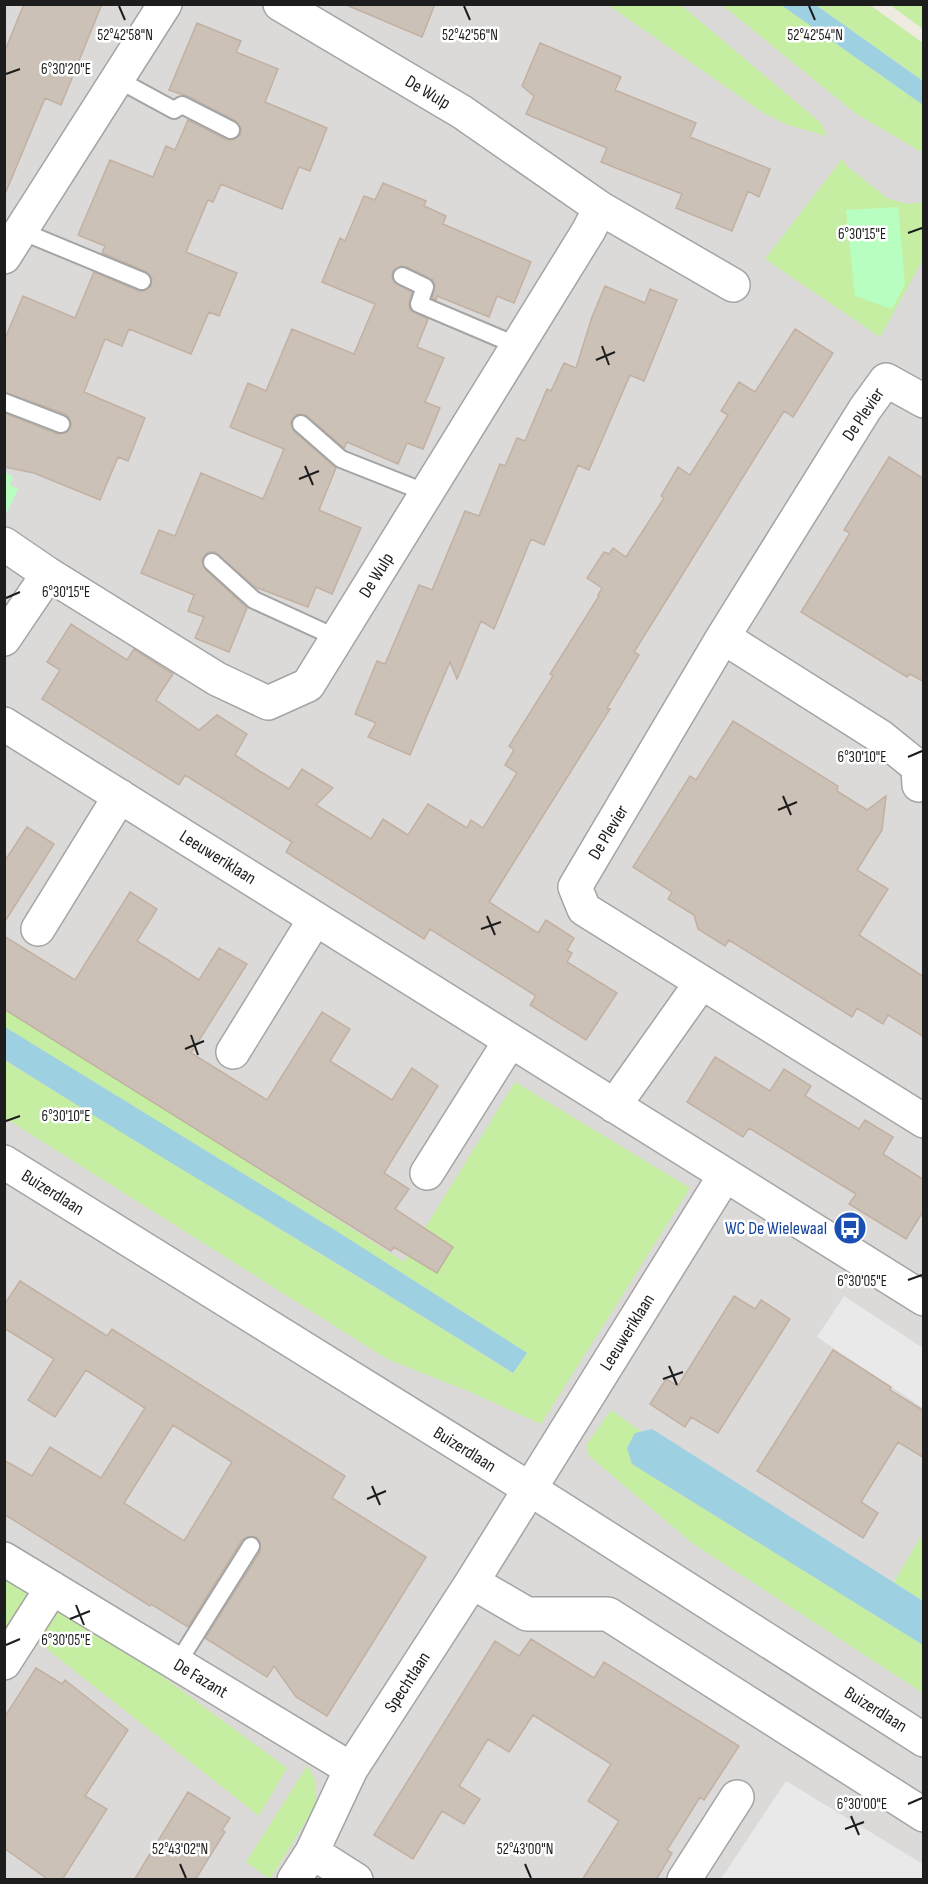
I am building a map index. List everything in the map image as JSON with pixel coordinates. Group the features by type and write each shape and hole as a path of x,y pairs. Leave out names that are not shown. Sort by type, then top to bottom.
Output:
{"street":[{"path":"13,244 165,4"},
{"name":"De Wulp","path":"280,4 462,112 600,208 733,285"},
{"name":"De Wulp","path":"4,544 217,679 268,703 308,686 589,230 600,208"},
{"name":"De Plevier","path":"924,401 886,380 865,409 723,637 575,887 584,909 924,1121"},
{"path":"4,639 48,574"},
{"path":"723,637 881,737 918,767 919,786"},
{"name":"Leeuweriklaan","path":"4,724 924,1299"},
{"path":"38,929 120,796"},
{"path":"234,1052 315,919"},
{"path":"614,1106 701,983"},
{"path":"427,1173 510,1041"},
{"name":"Buizerdlaan","path":"4,1162 530,1490 924,1740"},
{"name":"Leeuweriklaan","path":"530,1490 724,1175"},
{"name":"Spechtlaan","path":"294,1880 312,1852 351,1769 530,1490"},
{"name":"De Fazant","path":"4,1559 351,1769"},
{"path":"472,1582 527,1614 608,1614 924,1815"},
{"path":"4,1663 52,1588"},
{"path":"684,1880 737,1797"},
{"path":"312,1852 356,1880"}],"lane":[{"path":"117,80 174,111 183,105 231,130"},
{"path":"13,244 142,281"},
{"path":"402,276 425,287 418,304 518,346"},
{"path":"4,402 61,424"},
{"path":"301,424 341,459 427,493"},
{"path":"212,562 254,600 337,638"},
{"path":"177,1664 251,1546"}],"shaded area":[{"path":"5,5 773,5 923,110 923,1879 5,1880"},
{"path":"844,1296 923,1348 923,1408 817,1337"},
{"path":"786,1781 923,1864 923,1879 721,1879"}],"green space":[{"path":"608,5 681,5 821,123 827,136 788,125 765,114"},
{"path":"722,5 781,5 923,105 923,153 855,113"},
{"path":"816,5 870,5 923,43 923,81"},
{"path":"890,5 923,5 923,29"},
{"path":"842,159 847,166 887,198 907,204 923,202 923,259 880,337 765,259"},
{"path":"898,207 905,284 892,309 855,296 846,210"},
{"path":"5,472 13,477 10,485 18,489 6,514 4,513"},
{"path":"5,1007 404,1262 515,1082 690,1188 541,1424 470,1392 387,1359 5,1118 4,1060 512,1373 527,1353 338,1232 5,1027"},
{"path":"611,1410 642,1432 635,1433 632,1464 923,1645 923,1693 692,1543 589,1456 586,1445"},
{"path":"923,1533 923,1601 894,1582"},
{"path":"5,1577 32,1594 5,1637"},
{"path":"54,1608 155,1671 287,1768 259,1816 34,1639"},
{"path":"307,1766 316,1781 316,1805 270,1879 246,1862"}],"water":[{"path":"781,5 816,5 923,81 923,105"},
{"path":"5,1027 338,1232 527,1353 513,1373 5,1060"},
{"path":"652,1429 923,1601 923,1645 632,1464 627,1448 635,1433"}],"building":[{"path":"24,4 102,4 61,105 45,98 5,194 4,53"},
{"path":"344,4 435,4 422,37"},
{"path":"197,23 241,41 236,52 278,69 265,102 327,128 310,171 299,167 282,209 221,184 213,202 208,200 186,252 237,273 219,316 209,312 191,354 129,329 122,346 105,339 84,392 145,418 128,461 118,457 100,500 34,473 4,467 4,413 58,434 67,432 71,428 71,423 65,414 4,392 4,341 23,296 75,318 94,272 139,291 144,291 151,286 152,279 147,272 102,253 105,246 78,235 110,160 153,177 166,146 175,150 188,120 227,140 240,135 241,129 236,121 187,96 169,90"},
{"path":"540,43 621,77 615,90 696,123 690,137 770,169 759,197 748,191 732,231 676,208 682,194 601,162 607,148 526,114 534,96 522,86"},
{"path":"383,183 426,201 424,206 446,216 443,224 531,262 514,303 497,296 489,317 437,296 436,300 432,298 435,286 433,280 407,267 401,266 393,271 394,282 412,292 410,310 428,319 417,347 444,358 425,402 440,408 423,449 407,443 398,464 347,442 344,448 307,416 298,414 294,417 291,423 294,431 336,468 319,510 361,528 332,594 316,587 308,607 255,587 215,552 205,555 202,560 205,569 247,608 229,652 195,638 204,617 188,611 194,595 141,573 159,530 175,536 201,473 263,499 284,449 230,427 248,383 266,391 292,329 354,354 375,304 322,282 340,238 345,241 364,196 375,200"},
{"path":"605,286 645,303 650,289 677,300 644,381 630,375 589,470 578,465 544,545 531,539 494,629 481,621 457,679 450,662 410,755 368,737 376,723 355,714 377,661 385,664 419,585 432,590 465,511 479,516 500,464 505,466 517,438 525,441 547,389 551,391 564,363 576,368 592,317"},
{"path":"795,329 833,353 793,417 784,411 634,652 639,655 607,708 610,709 489,902 538,933 546,920 574,938 567,950 572,953 567,962 617,993 586,1040 530,1005 536,996 430,929 424,939 286,852 292,842 185,775 179,785 42,699 60,670 47,662 71,624 127,660 134,649 173,674 156,700 199,730 217,715 247,734 235,755 261,772 289,789 302,769 333,788 316,805 371,839 383,819 408,835 428,804 467,828 471,820 483,828 517,773 505,765 514,750 509,746 553,676 550,674 599,596 602,588 587,578 604,552 609,554 613,548 626,557 664,498 661,496 678,467 690,475 728,415 721,411 739,382 755,392"},
{"path":"889,457 924,479 924,682 910,674 907,677 801,612 850,533 844,530"},
{"path":"733,721 838,786 837,791 867,810 886,796 882,830 857,870 888,889 859,935 924,977 924,1037 888,1015 883,1024 857,1008 852,1017 729,940 725,946 698,929 694,915 668,899 672,892 633,867 690,776 696,780"},
{"path":"27,827 54,844 4,923 4,862"},
{"path":"130,892 157,909 137,941 199,980 219,948 247,964 191,1053 267,1100 322,1012 350,1029 330,1061 392,1100 412,1068 438,1086 384,1173 409,1189 395,1209 453,1247 437,1273 394,1247 391,1251 4,1009 4,936 75,980"},
{"path":"715,1057 770,1091 784,1069 811,1086 805,1096 859,1129 865,1120 893,1137 883,1154 924,1180 924,1210 906,1239 849,1204 856,1194 749,1128 743,1137 687,1102"},
{"path":"20,1281 107,1336 112,1329 345,1476 332,1498 426,1557 327,1716 296,1697 274,1666 267,1677 205,1638 260,1552 260,1542 256,1537 247,1537 242,1540 188,1627 151,1604 150,1606 4,1514 4,1460 32,1476 50,1447 101,1478 145,1408 86,1370 55,1417 28,1400 54,1359 4,1328 4,1305","holes":["173,1425 232,1462 184,1541 124,1503"]},
{"path":"734,1296 755,1309 761,1300 790,1319 718,1433 691,1417 685,1427 650,1404 666,1379 678,1386"},
{"path":"833,1350 924,1411 924,1458 898,1442 861,1502 878,1513 863,1538 757,1471"},
{"path":"531,1639 594,1678 604,1662 739,1746 704,1800 700,1797 667,1850 672,1853 656,1880 582,1880 619,1821 588,1801 611,1764 533,1715 509,1752 488,1739 459,1786 480,1799 464,1824 442,1811 413,1859 374,1835 495,1641 519,1656"},
{"path":"36,1668 62,1684 65,1680 128,1730 85,1796 107,1809 62,1880 49,1880 4,1848 4,1718"},
{"path":"188,1792 230,1818 222,1830 225,1832 195,1880 134,1880"}],"place":[{"name":"WC De Wielewaal","path":"850,1228"}]}
